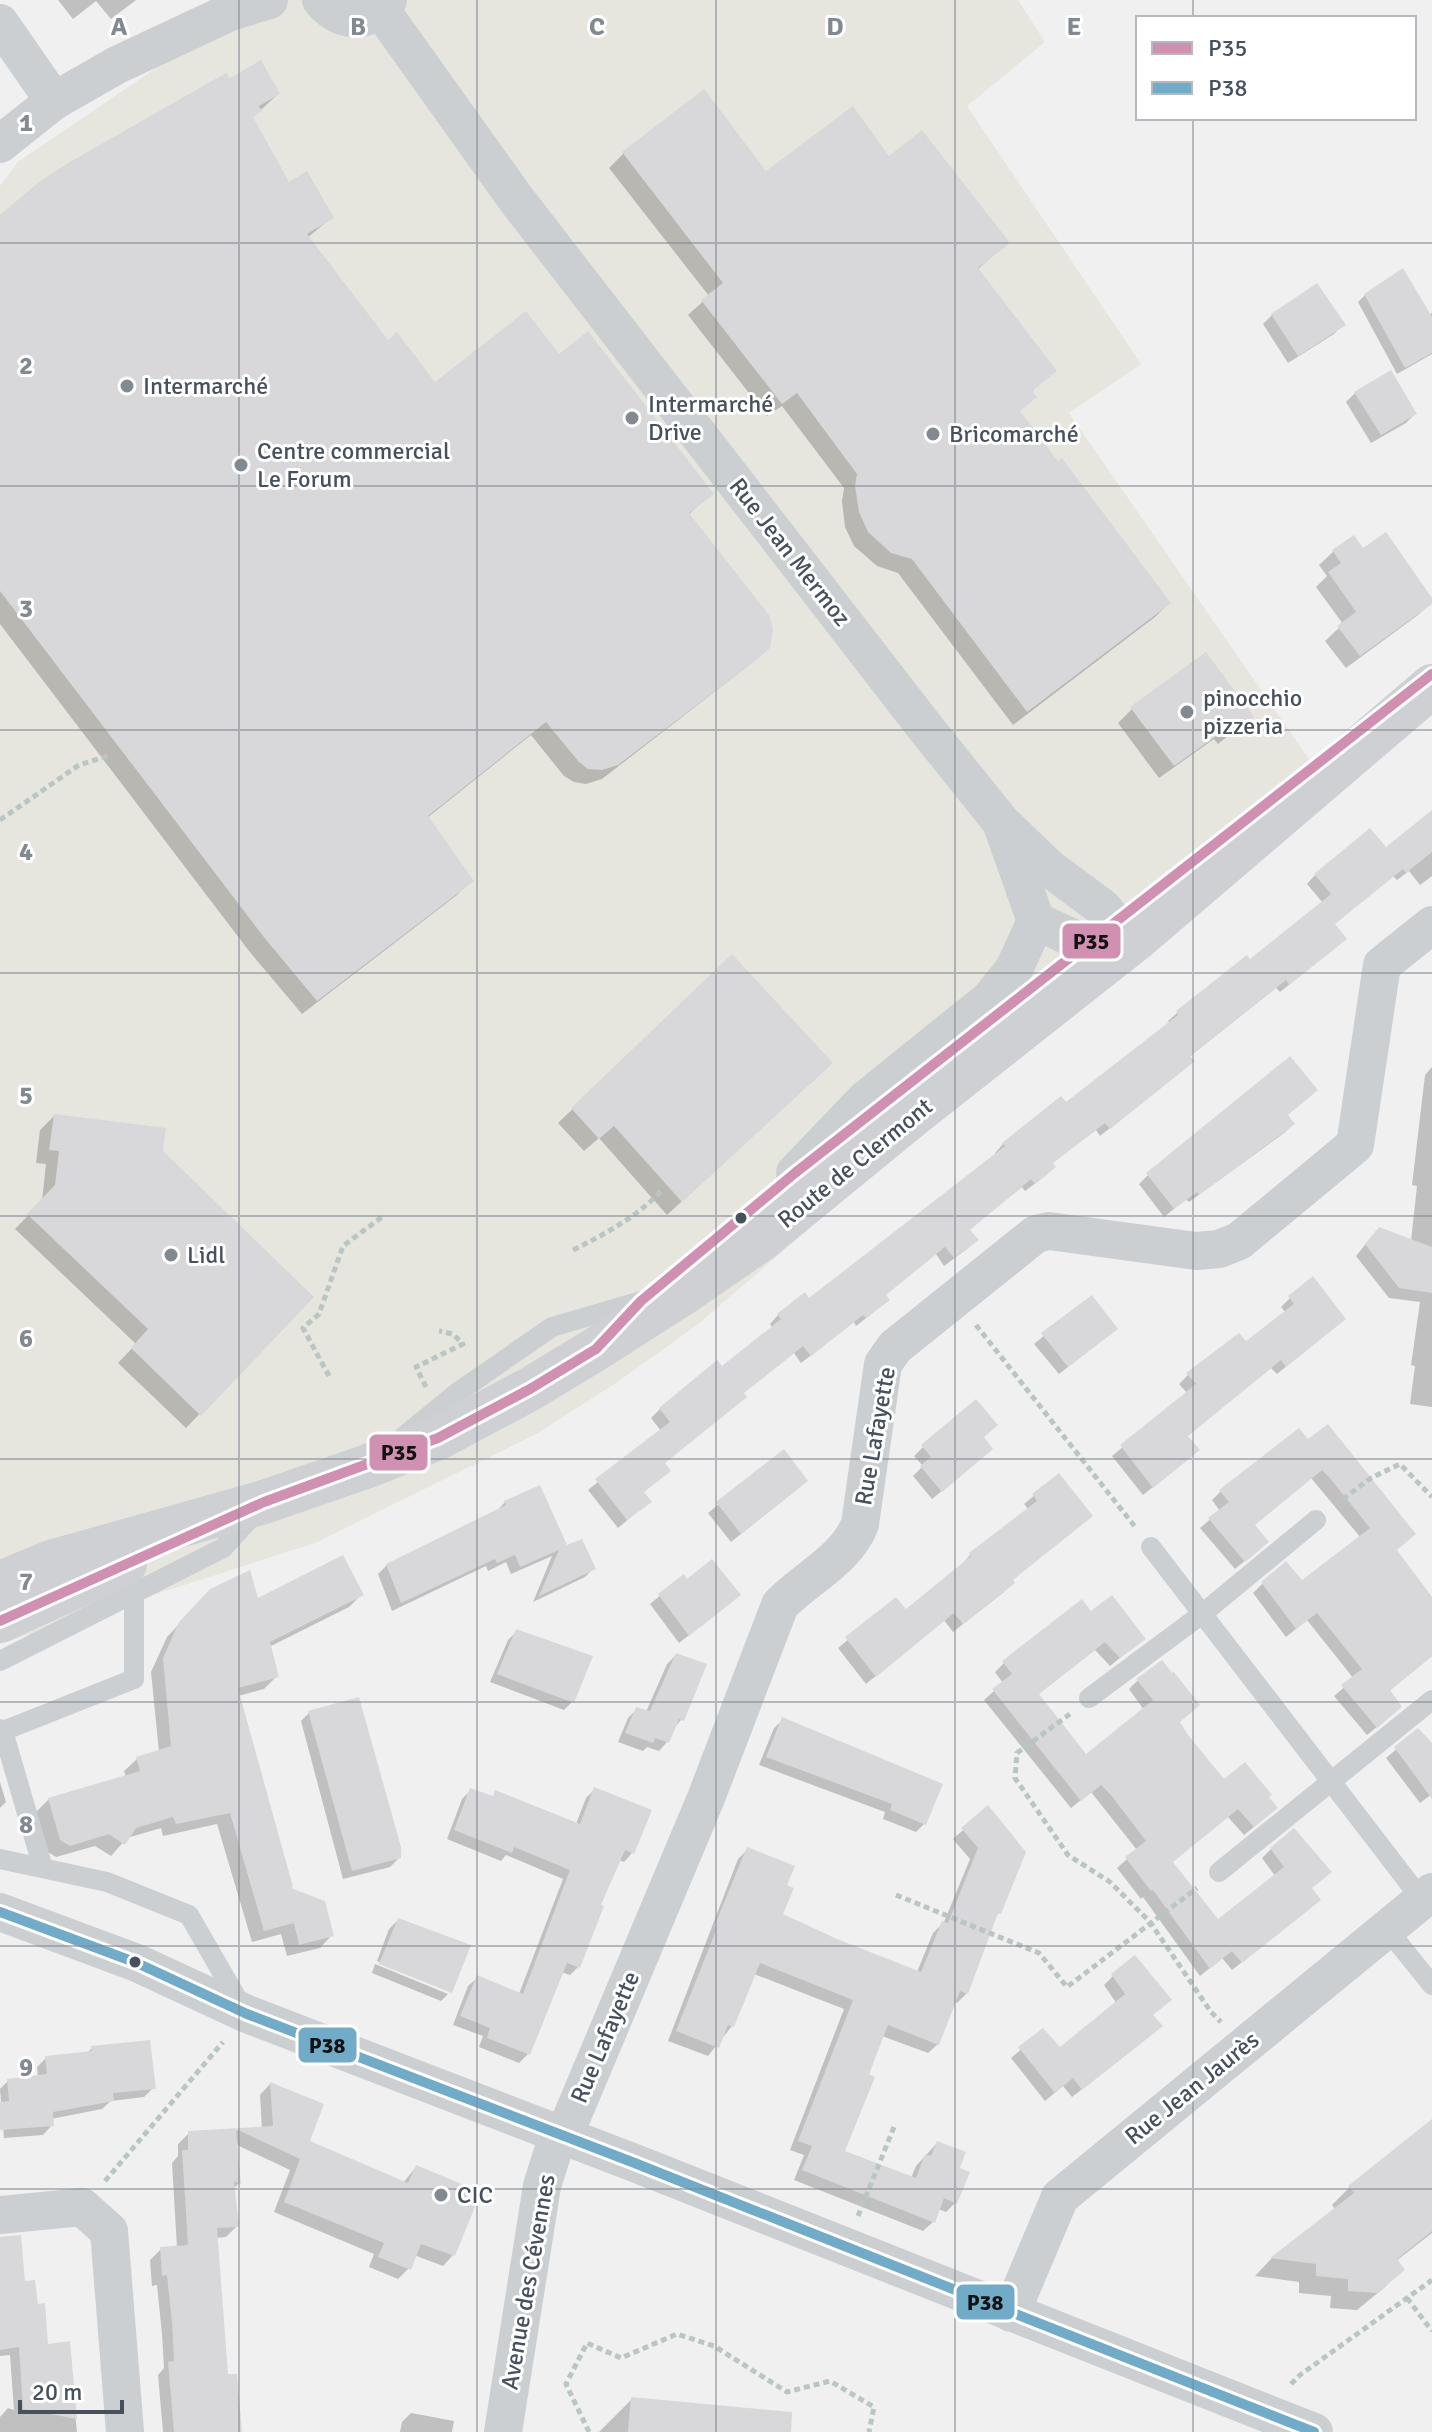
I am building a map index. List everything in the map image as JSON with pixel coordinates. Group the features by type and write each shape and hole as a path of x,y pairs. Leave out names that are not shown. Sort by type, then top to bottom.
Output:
{"main road":[{"name":"Route de Clermont","path":"0,1583 51,1562 264,1502 368,1466 438,1438 530,1389 596,1349 759,1241 913,1115 1110,942 1432,674"},
{"name":"Route de Clermont","path":"596,1349 641,1301 795,1173 1110,942 1432,686"},
{"name":"Route de Clermont","path":"0,1621 264,1502"}],"street":[{"path":"0,144 54,101 117,65 216,19 269,0"},
{"path":"321,0 334,13 349,19 366,18 384,5"},
{"name":"Rue Jean Mermoz","path":"384,5 516,199 914,714 1001,822 1049,868 1103,908 1110,942"},
{"path":"0,23 54,101"},
{"name":"Rue Jean Mermoz","path":"1001,822 1036,921"},
{"path":"1036,921 1110,942"},
{"name":"Route de Clermont","path":"795,1173 866,1099 990,999 1014,969 1036,921"},
{"name":"Rue Lafayette","path":"561,2135 571,2119 700,1812 780,1605 854,1539 860,1524 883,1364 895,1347 1036,1234 1049,1231 1196,1251 1219,1249 1239,1241 1355,1145 1382,965 1432,925"},
{"name":"Rue Jean Jaurès","path":"1011,2313 1060,2197 1427,1896"},
{"path":"0,1912 137,1963 247,2014 1314,2432"},
{"name":"Avenue des Cévennes","path":"503,2432 542,2186 561,2135"},
{"path":"0,2215 82,2207 109,2231 125,2432"}],"lane":[{"path":"368,1466 438,1408 552,1327 641,1301"},
{"path":"0,1661 223,1548 264,1502"},
{"path":"1089,1698 1202,1614 1316,1520"},
{"name":"Rue Jean Jaurès","path":"1151,1547 1332,1782 1427,1896"},
{"path":"43,1868 2,1730 134,1679 134,1593"},
{"path":"1219,1872 1432,1700"},
{"path":"0,1859 107,1882 189,1915 247,2014"},
{"path":"1387,1929 1432,1985"}],"path":[{"path":"0,820 79,765 108,756"},
{"path":"573,1250 621,1225 663,1189"},
{"path":"329,1376 303,1328 319,1314 343,1246 382,1217"},
{"path":"955,1299 1151,1547"},
{"path":"438,1408 416,1367 463,1344 453,1334 439,1331"},
{"path":"1316,1520 1371,1478 1400,1464 1432,1497"},
{"path":"1089,1698 1017,1753 1015,1778 1068,1855 1110,1882 1150,1922 1211,2012 1245,2045"},
{"path":"896,1895 1039,1953 1067,1987 1219,1872"},
{"path":"82,2207 247,2014"},
{"path":"847,2247 894,2127"},
{"path":"1264,2413 1300,2375 1432,2280"},
{"path":"1407,2298 1432,2331"},
{"path":"589,2432 566,2384 587,2343 621,2358 677,2334 714,2346 787,2392 830,2381 874,2407 869,2432"}],"shaded area":[{"path":"256,0 1018,0 1045,42 967,106 1141,364 1069,413 1327,785 697,1325 616,1383 538,1433 315,1543 0,1644 0,186 18,162"}],"building":[{"name":"Centre commercial Le Forum","path":"261,60 280,94 259,106 262,111 253,117 289,182 307,171 334,218 307,234 388,340 397,332 435,382 526,311 559,354 588,331 714,494 689,513 769,615 773,629 770,648 760,657 618,765 602,770 588,769 546,722 428,816 474,881 317,1001 263,936 0,591 0,215 39,182 70,162 226,73 230,78"},
{"name":"Bricomarché","path":"704,89 766,171 853,106 889,156 922,130 1010,243 978,268 1057,371 1032,391 1037,397 1020,411 1058,461 1062,458 1171,603 1027,712 912,559 891,553 868,532 859,512 855,486 857,474 797,393 782,404 701,300 723,283 622,152"},
{"path":"1403,268 1432,317 1432,353 1405,368 1364,294"},
{"path":"1317,283 1346,325 1298,356 1271,314"},
{"path":"1391,370 1417,414 1381,435 1354,392"},
{"path":"1386,532 1432,598 1432,604 1360,656 1337,626 1356,612 1328,572 1341,563 1332,550 1354,535 1363,548"},
{"path":"1206,652 1254,717 1233,731 1229,727 1174,766 1130,707"},
{"path":"1432,810 1432,852 1406,873 1403,869 1335,924 1347,939 1289,985 1286,980 1190,1056 1195,1061 1110,1129 1105,1123 1053,1163 1056,1167 1035,1184 1031,1179 970,1230 979,1240 954,1258 945,1247 886,1295 890,1300 866,1318 863,1315 811,1356 803,1346 744,1393 747,1397 665,1463 671,1471 644,1492 652,1502 627,1520 595,1479 670,1422 659,1408 717,1360 722,1366 781,1319 777,1314 805,1292 809,1298 1005,1146 1002,1143 1061,1096 1066,1102 1178,1015 1176,1011 1247,955 1250,959 1331,894 1314,874 1370,828 1386,847"},
{"path":"732,954 833,1063 682,1202 614,1126 599,1139 571,1108"},
{"path":"1290,1056 1318,1090 1288,1115 1295,1124 1199,1195 1197,1192 1174,1209 1146,1173"},
{"name":"Lidl","path":"54,1114 166,1128 163,1151 314,1297 201,1416 131,1348 148,1329 27,1214 55,1185 59,1151 49,1150"},
{"path":"1379,1227 1432,1247 1432,1293 1399,1288 1365,1244"},
{"path":"1313,1276 1346,1319 1286,1367 1281,1360 1188,1436 1200,1450 1153,1488 1120,1445 1196,1384 1186,1373 1239,1333 1246,1341 1294,1304 1288,1296"},
{"path":"1092,1295 1118,1329 1068,1367 1041,1333"},
{"path":"976,1399 998,1425 984,1437 993,1449 942,1492 920,1466 931,1457 921,1445"},
{"path":"1328,1424 1416,1534 1397,1550 1432,1597 1432,1656 1390,1690 1402,1707 1377,1728 1341,1685 1362,1669 1317,1613 1296,1629 1261,1582 1286,1561 1302,1580 1370,1528 1329,1477 1322,1470 1255,1525 1269,1542 1245,1562 1208,1518 1229,1502 1219,1490 1299,1428 1308,1439"},
{"path":"784,1449 808,1481 741,1534 716,1502"},
{"path":"1059,1473 1093,1516 963,1624 954,1613 876,1677 845,1637 896,1597 906,1609 971,1556 969,1553 1037,1501 1032,1494"},
{"path":"540,1485 567,1545 582,1539 596,1569 539,1596 559,1550 520,1567 515,1555 497,1563 495,1559 401,1603 386,1564"},
{"path":"343,1555 364,1595 270,1642 279,1677 238,1688 291,1888 325,1901 334,1936 299,1945 294,1923 264,1931 230,1813 176,1824 173,1817 136,1828 125,1845 109,1834 70,1846 60,1840 48,1798 140,1771 136,1757 171,1746 163,1658 179,1622 210,1589 250,1570 258,1598"},
{"path":"712,1559 741,1595 689,1636 658,1594 684,1574 687,1579"},
{"path":"1112,1595 1146,1639 1120,1658 1105,1642 1039,1694 1086,1754 1153,1700 1136,1679 1162,1660 1200,1705 1180,1722 1188,1735 1224,1779 1245,1762 1272,1795 1269,1797 1278,1808 1254,1827 1238,1809 1173,1862 1218,1919 1284,1867 1270,1848 1294,1828 1332,1872 1312,1888 1321,1900 1242,1963 1232,1951 1210,1969 1125,1857 1146,1841 1111,1795 1101,1785 1081,1801 992,1689 1012,1674 1002,1661 1082,1599 1091,1611"},
{"path":"516,1629 593,1656 574,1703 497,1674"},
{"path":"676,1653 707,1664 684,1721 679,1719 669,1743 655,1738 653,1743 625,1733 636,1707 650,1711"},
{"path":"359,1697 401,1847 401,1858 352,1871 308,1711"},
{"path":"782,1717 943,1784 926,1825 890,1810 892,1804 766,1757"},
{"path":"1418,1728 1432,1743 1432,1799 1394,1747"},
{"path":"594,1787 652,1810 634,1854 625,1850 601,1905 604,1906 580,1968 567,1963 530,2055 487,2038 490,2028 460,2016 477,1975 523,1994 570,1870 514,1847 512,1853 454,1830 470,1788 493,1796 495,1790 580,1824"},
{"path":"988,1805 1026,1852 1001,1914 998,1913 968,1994 960,1991 939,2045 888,2025 869,2074 875,2077 845,2151 916,2178 925,2154 931,2156 937,2141 966,2152 960,2168 970,2172 957,2204 944,2198 935,2223 802,2170 812,2146 798,2141 853,2000 760,1963 734,2027 728,2025 719,2048 676,2031 747,1847 795,1866 787,1885 794,1888 783,1914 921,1972 942,1921 948,1923 978,1848 961,1828"},
{"path":"398,1918 471,1945 452,1993 379,1964"},
{"path":"1135,1955 1172,2000 1153,2015 1163,2026 1082,2090 1073,2078 1055,2093 1018,2047 1043,2028 1060,2047 1125,1994 1111,1974"},
{"path":"150,2040 156,2089 113,2093 114,2101 53,2112 54,2126 0,2130 0,2102 9,2101 7,2079 47,2074 45,2056 92,2051 91,2046"},
{"path":"270,2082 324,2104 310,2141 408,2183 416,2165 481,2192 455,2256 421,2244 411,2270 378,2257 384,2243 284,2202 300,2159 236,2129 241,2184 234,2181 239,2227 217,2228 228,2374 237,2374 242,2432 174,2432 168,2362 174,2361 172,2322 167,2275 162,2276 160,2247 188,2245 182,2150 188,2150 188,2131 273,2126"},
{"path":"1432,2119 1432,2231 1397,2259 1405,2270 1377,2293 1348,2291 1348,2279 1316,2276 1316,2264 1270,2258 1354,2193 1348,2186"},
{"path":"21,2235 25,2281 35,2280 38,2304 45,2303 48,2344 70,2341 77,2419 23,2409 19,2347 0,2350 0,2237"},
{"path":"631,2397 792,2412 791,2432 628,2432"}],"transit line":[{"name":"P35","path":"0,1621 264,1502 438,1438 530,1389 596,1349 641,1301 795,1173 1432,674"},
{"name":"P38","path":"0,1912 137,1963 247,2014 632,2162 1314,2432"}],"place":[{"name":"Intermarché","path":"127,386"},
{"name":"Intermarché Drive","path":"632,418"},
{"name":"Bricomarché","path":"933,434"},
{"name":"Centre commercial Le Forum","path":"241,465"},
{"name":"pinocchio pizzeria","path":"1187,712"},
{"name":"Lidl","path":"171,1255"},
{"name":"CIC","path":"441,2195"}]}
